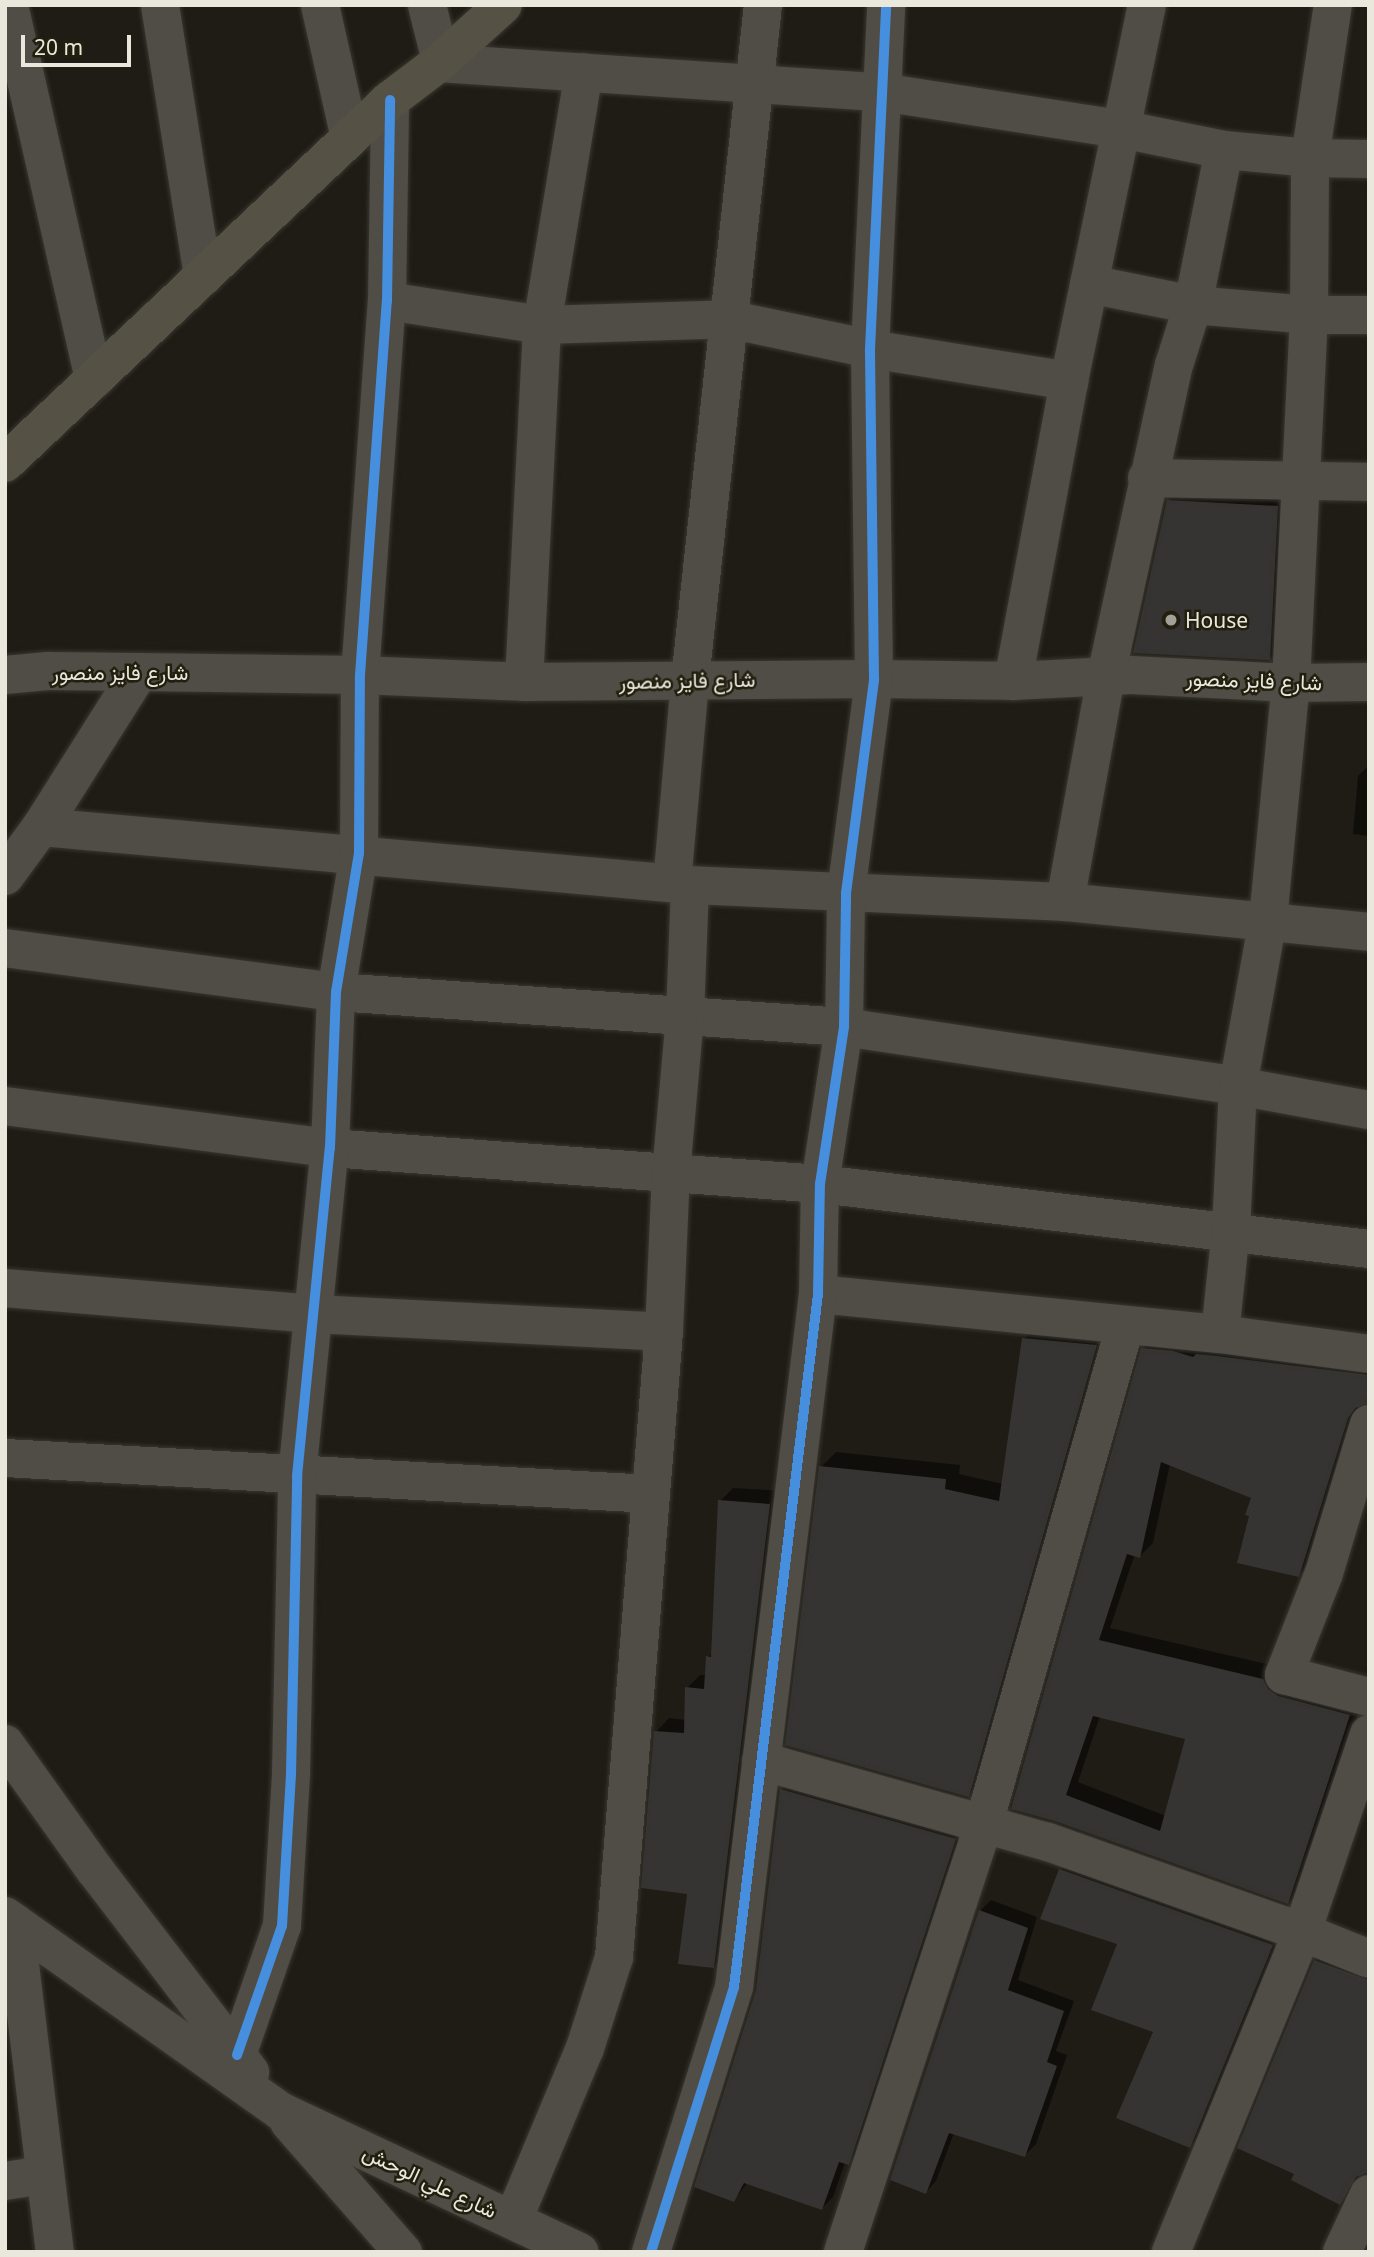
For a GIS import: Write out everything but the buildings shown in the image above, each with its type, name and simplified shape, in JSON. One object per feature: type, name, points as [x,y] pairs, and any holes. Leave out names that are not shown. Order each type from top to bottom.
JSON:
[{"type":"main road","points":[[5,463],[390,100],[440,62],[503,5]]},
{"type":"street","points":[[9,5],[94,379]]},
{"type":"street","points":[[160,5],[203,277]]},
{"type":"street","points":[[320,5],[350,138]]},
{"type":"street","points":[[427,5],[440,62],[881,92],[1121,130],[1224,150],[1310,158],[1369,159]]},
{"type":"street","points":[[513,2220],[585,2048],[614,1957],[664,1332],[671,1173],[685,1016],[681,884],[690,680],[728,319],[757,84],[763,5]]},
{"type":"street","points":[[652,2252],[734,1987],[818,1294],[820,1184],[844,1027],[846,893],[874,679],[870,349],[886,5]]},
{"type":"street","points":[[1013,681],[1069,381],[1147,5]]},
{"type":"street","points":[[1220,1334],[1231,1230],[1238,1086],[1268,920],[1291,683],[1310,314],[1310,158],[1333,5]]},
{"type":"street","points":[[524,682],[542,325],[584,72]]},
{"type":"street","points":[[237,2055],[282,1926],[291,1774],[297,1476],[330,1148],[336,992],[359,853],[360,675],[387,301],[390,100]]},
{"type":"street","points":[[1065,902],[1106,676],[1147,478],[1174,365],[1193,305],[1224,150]]},
{"type":"street","points":[[1089,284],[1193,305],[1310,314],[1369,315]]},
{"type":"street","points":[[387,301],[542,325],[728,319],[870,349],[1069,381]]},
{"type":"street","points":[[1147,478],[1369,482]]},
{"type":"street","name":"شارع فايز منصور","points":[[5,675],[48,671],[139,672],[360,675],[524,682],[874,679],[1013,681],[1106,676],[1291,683],[1369,682]]},
{"type":"street","points":[[5,876],[41,827],[139,672]]},
{"type":"street","points":[[41,827],[359,853],[681,884],[1065,902],[1369,932]]},
{"type":"street","points":[[5,948],[336,992],[844,1027],[1238,1086],[1369,1110]]},
{"type":"street","points":[[5,1106],[330,1148],[820,1184],[1231,1230],[1369,1249]]},
{"type":"street","points":[[5,1288],[313,1314],[664,1332]]},
{"type":"street","points":[[818,1294],[1220,1334],[1369,1354]]},
{"type":"street","points":[[843,2252],[984,1823],[1125,1326]]},
{"type":"street","points":[[1368,1429],[1324,1573],[1283,1675],[1369,1697]]},
{"type":"street","points":[[5,1458],[651,1494]]},
{"type":"street","points":[[1171,2252],[1302,1932],[1369,1734]]},
{"type":"street","points":[[5,1744],[95,1870],[280,2111],[403,2252]]},
{"type":"street","points":[[761,1761],[1061,1847],[1302,1932],[1369,1959]]},
{"type":"street","points":[[10,1920],[280,2111]]},
{"type":"street","points":[[10,1920],[55,2252]]},
{"type":"street","name":"شارع علي الوحش","points":[[280,2111],[580,2252]]},
{"type":"street","points":[[5,2181],[44,2175]]},
{"type":"street","points":[[1342,2252],[1369,2194]]},
{"type":"cycle path","points":[[651,2252],[734,1987],[818,1294],[820,1184],[844,1027],[846,893],[874,679],[870,349],[886,5]]},
{"type":"cycle path","points":[[237,2055],[282,1926],[291,1774],[297,1476],[330,1148],[336,992],[359,853],[360,675],[387,301],[390,100]]},
{"type":"place","name":"House","points":[[1171,620]]}]
